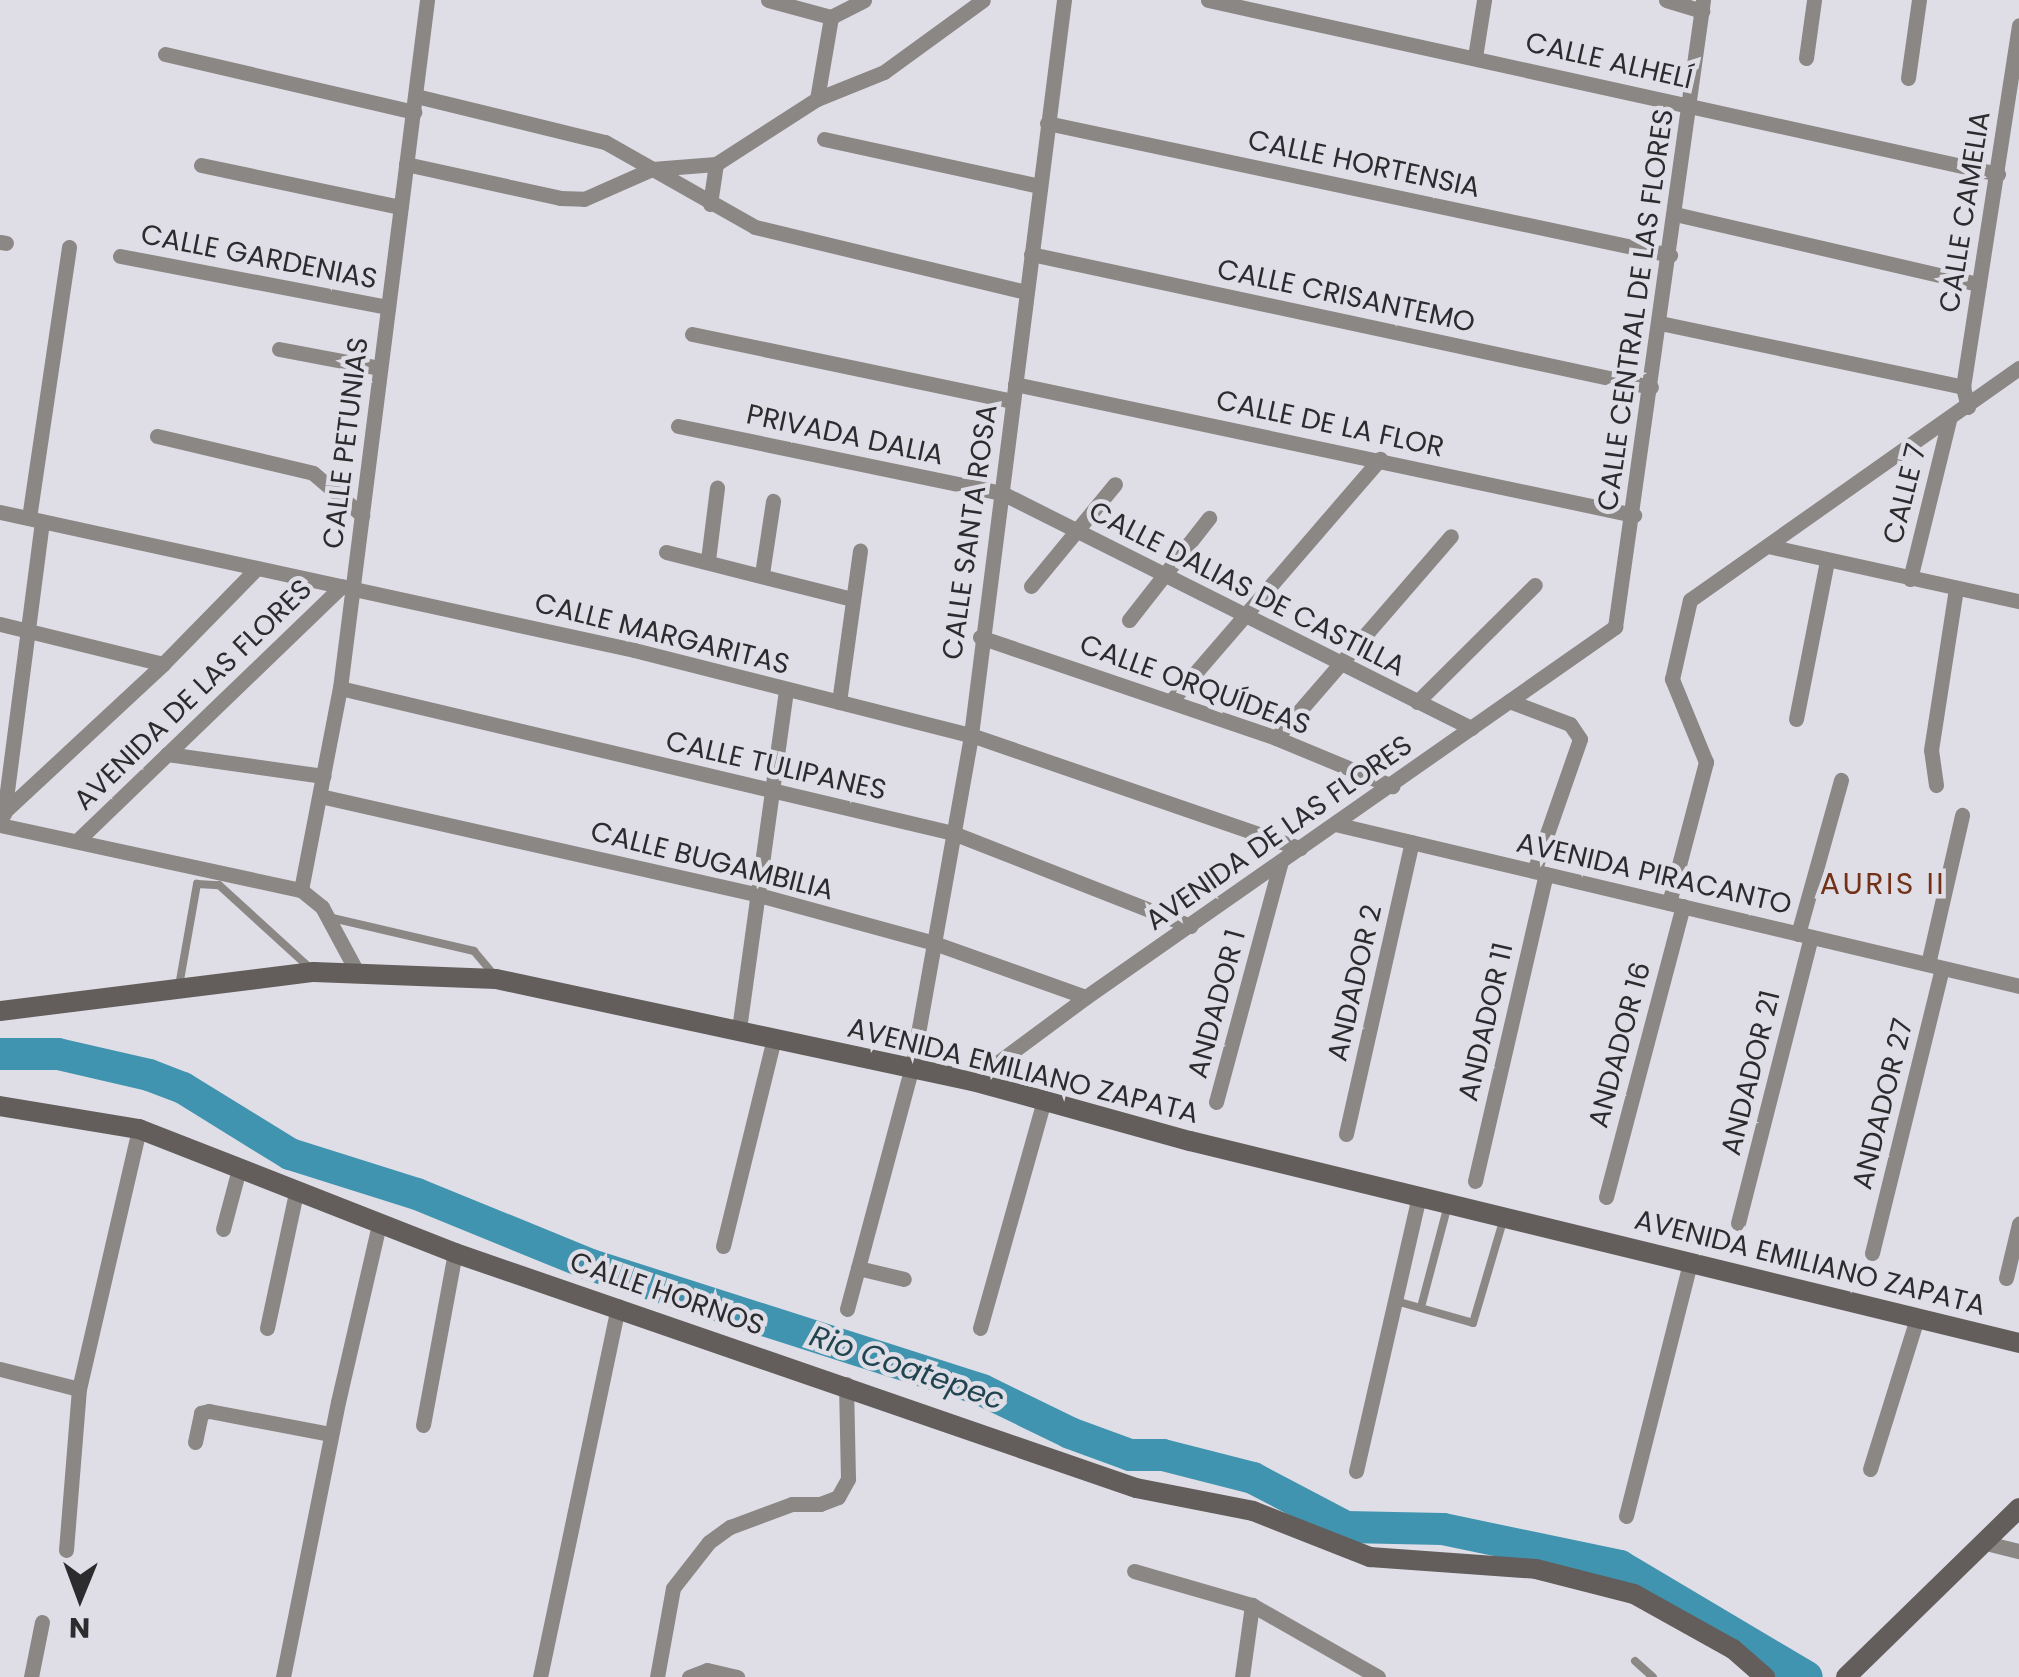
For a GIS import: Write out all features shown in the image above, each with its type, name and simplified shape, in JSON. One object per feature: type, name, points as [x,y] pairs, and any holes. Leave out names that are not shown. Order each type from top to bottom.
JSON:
[{"type":"street","name":"CALLE PETUNIAS","points":[[301,890],[340,688],[347,588],[362,515],[427,0]]},
{"type":"street","points":[[768,0],[830,17],[864,0]]},
{"type":"street","points":[[406,164],[560,198],[584,199],[652,169],[716,164],[816,99],[884,72],[983,0]]},
{"type":"street","name":"CALLE SANTA ROSA","points":[[848,1309],[912,1068],[970,735],[1064,0]]},
{"type":"street","name":"CALLE ALHELÍ","points":[[1208,0],[1998,174]]},
{"type":"street","points":[[1475,56],[1484,0]]},
{"type":"street","points":[[1666,0],[1702,5]]},
{"type":"street","points":[[1806,58],[1814,0]]},
{"type":"street","points":[[1908,78],[1919,0]]},
{"type":"street","name":"CALLE CENTRAL DE LAS FLORES","points":[[1615,626],[1634,515],[1702,5]]},
{"type":"street","points":[[816,99],[830,17]]},
{"type":"street","name":"CALLE CAMELIA","points":[[1968,407],[1963,387],[2019,25]]},
{"type":"street","points":[[165,54],[604,142],[755,227],[1025,292]]},
{"type":"street","name":"CALLE HORTENSIA","points":[[1047,123],[1670,254]]},
{"type":"street","points":[[824,139],[1039,186]]},
{"type":"street","points":[[710,204],[716,164]]},
{"type":"street","points":[[201,165],[401,208]]},
{"type":"street","points":[[1675,214],[1980,284]]},
{"type":"street","points":[[3,820],[8,725],[28,631],[35,519],[69,246]]},
{"type":"street","name":"CALLE CRISANTEMO","points":[[1031,254],[1651,386]]},
{"type":"street","name":"CALLE GARDENIAS","points":[[120,256],[388,307]]},
{"type":"street","points":[[1660,324],[1963,387]]},
{"type":"street","name":"CALLE DE LA FLOR","points":[[692,334],[1380,459],[1634,515]]},
{"type":"street","points":[[279,349],[380,368]]},
{"type":"street","points":[[1768,546],[2019,368]]},
{"type":"street","name":"CALLE 7","points":[[1910,579],[1949,420]]},
{"type":"street","name":"PRIVADA DALIA","points":[[678,426],[1002,493]]},
{"type":"street","points":[[157,436],[314,473],[362,515]]},
{"type":"street","points":[[1171,701],[1380,459]]},
{"type":"street","points":[[1031,586],[1115,484]]},
{"type":"street","points":[[708,560],[717,488]]},
{"type":"street","name":"CALLE DALIAS DE CASTILLA","points":[[1002,493],[1471,728]]},
{"type":"street","points":[[762,574],[773,501]]},
{"type":"street","name":"CALLE MARGARITAS","points":[[0,512],[634,650],[970,735],[1300,848]]},
{"type":"street","points":[[1129,620],[1209,518]]},
{"type":"street","points":[[1276,738],[1451,536]]},
{"type":"street","points":[[1768,546],[2019,601]]},
{"type":"street","name":"ANDADOR 16","points":[[1606,1197],[1706,762],[1672,679],[1690,600],[1768,546]]},
{"type":"street","points":[[838,702],[860,550]]},
{"type":"street","points":[[666,552],[852,599]]},
{"type":"street","points":[[1796,719],[1827,561]]},
{"type":"street","points":[[3,820],[257,568]]},
{"type":"street","points":[[1417,702],[1535,584]]},
{"type":"street","name":"AVENIDA DE LAS FLORES","points":[[78,840],[347,588]]},
{"type":"street","points":[[1936,785],[1931,750],[1956,589]]},
{"type":"street","points":[[0,624],[163,664]]},
{"type":"street","name":"AVENIDA DE LAS FLORES","points":[[973,1082],[1086,997],[1615,626]]},
{"type":"street","name":"CALLE ORQUÍDEAS","points":[[980,637],[1276,738],[1392,786]]},
{"type":"street","name":"CALLE TULIPANES","points":[[340,688],[953,834],[1190,926]]},
{"type":"street","points":[[740,1029],[786,690]]},
{"type":"street","name":"ANDADOR 11","points":[[1475,1181],[1540,873],[1580,739],[1570,724],[1510,701]]},
{"type":"street","points":[[166,754],[323,776]]},
{"type":"street","name":"ANDADOR 21","points":[[1738,1222],[1841,780]]},
{"type":"street","name":"CALLE BUGAMBILIA","points":[[320,796],[756,894],[934,943],[1086,997]]},
{"type":"street","name":"ANDADOR 27","points":[[1872,1252],[1935,966],[1962,814]]},
{"type":"street","points":[[3,820],[301,890],[328,917],[357,972]]},
{"type":"street","name":"AVENIDA PIRACANTO","points":[[1336,824],[2019,986]]},
{"type":"street","name":"ANDADOR 2","points":[[1346,1134],[1412,842]]},
{"type":"street","name":"ANDADOR 1","points":[[1216,1102],[1280,861]]},
{"type":"street","name":"AVENIDA EMILIANO ZAPATA","points":[[0,1011],[314,972],[496,980],[740,1029],[973,1082],[1448,1205],[2019,1343]]},
{"type":"street","points":[[723,1246],[774,1039]]},
{"type":"street","points":[[980,1328],[1044,1100]]},
{"type":"street","name":"CALLE HORNOS","points":[[0,1106],[139,1129],[455,1253],[846,1384],[1136,1488],[1253,1511],[1370,1557],[1536,1569],[1634,1594],[1733,1649],[1765,1677]]},
{"type":"street","points":[[66,1550],[79,1389],[139,1129]]},
{"type":"street","points":[[223,1229],[239,1169]]},
{"type":"street","points":[[268,1328],[296,1193]]},
{"type":"street","points":[[1356,1471],[1419,1197]]},
{"type":"street","points":[[2006,1278],[2019,1224]]},
{"type":"street","points":[[283,1677],[331,1434],[379,1225]]},
{"type":"street","points":[[423,1426],[455,1253]]},
{"type":"street","points":[[1626,1516],[1690,1263]]},
{"type":"street","points":[[858,1268],[904,1279]]},
{"type":"street","points":[[540,1677],[618,1306]]},
{"type":"street","points":[[1870,1469],[1917,1318]]},
{"type":"street","points":[[0,1369],[79,1389]]},
{"type":"street","points":[[657,1677],[673,1588],[709,1542],[730,1527],[792,1504],[820,1504],[838,1496],[848,1479],[846,1384]]},
{"type":"street","points":[[195,1442],[201,1413],[208,1410],[331,1434]]},
{"type":"street","points":[[1852,1676],[2019,1508]]},
{"type":"street","points":[[1982,1542],[2019,1551]]},
{"type":"street","points":[[1134,1571],[1252,1605],[1378,1677]]},
{"type":"street","points":[[1242,1677],[1252,1605]]},
{"type":"street","points":[[31,1677],[42,1622]]},
{"type":"street","points":[[690,1677],[707,1670],[738,1677]]},
{"type":"lane","points":[[178,989],[197,884],[219,886],[314,972]]},
{"type":"lane","points":[[328,917],[474,951],[496,980]]},
{"type":"lane","points":[[1421,1307],[1448,1205]]},
{"type":"lane","points":[[1395,1300],[1474,1323],[1504,1216]]},
{"type":"lane","points":[[1635,1660],[1653,1677]]},
{"type":"waterway","name":"Rio Coatepec","points":[[0,1054],[58,1054],[149,1075],[183,1088],[290,1154],[417,1194],[591,1265],[982,1390],[1070,1433],[1130,1455],[1163,1455],[1253,1478],[1346,1527],[1443,1529],[1620,1566],[1807,1677]]},
{"type":"district","name":"AURIS II","points":[[1883,884]]}]
